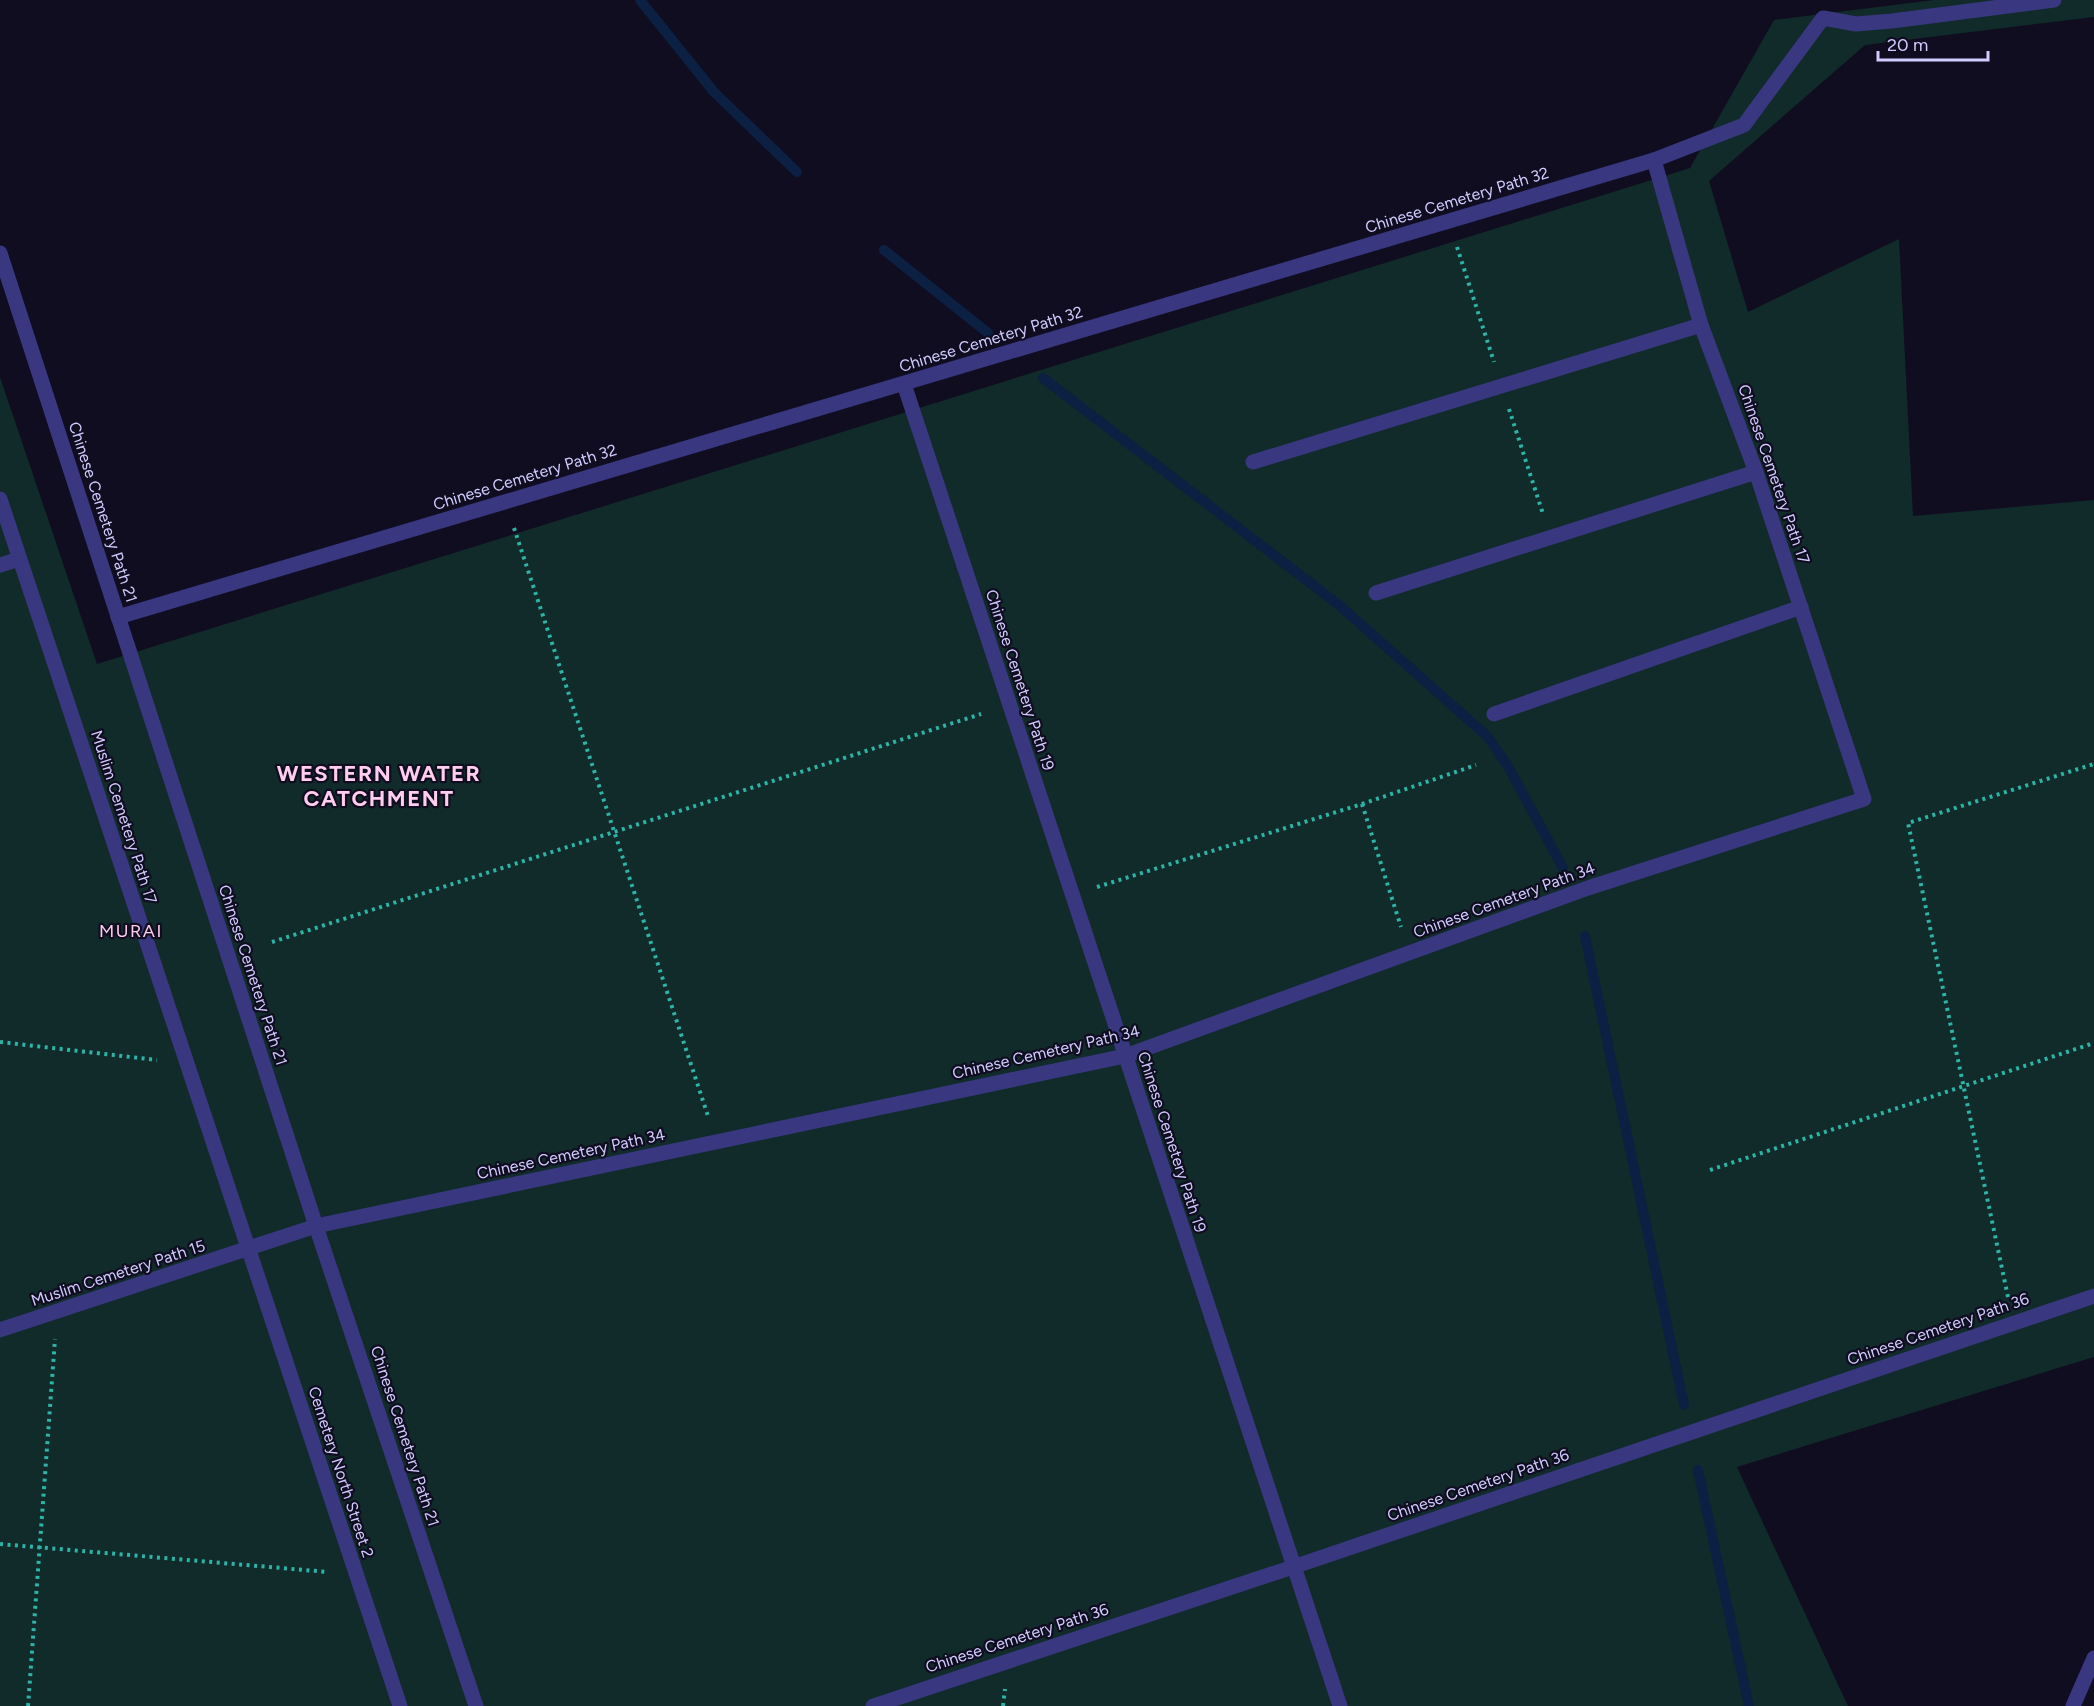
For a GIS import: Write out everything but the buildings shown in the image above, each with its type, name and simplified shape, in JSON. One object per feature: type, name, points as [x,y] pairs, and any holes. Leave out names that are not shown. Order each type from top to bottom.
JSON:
[{"type":"lane","name":"Chinese Cemetery Path 32","points":[[118,617],[1654,160],[1744,125],[1823,18],[1856,24],[2054,0]]},
{"type":"lane","name":"Chinese Cemetery Path 17","points":[[1654,160],[1701,325],[1756,472],[1864,799]]},
{"type":"lane","name":"Chinese Cemetery Path 21","points":[[0,253],[316,1226],[476,1706]]},
{"type":"lane","points":[[1253,462],[1701,325]]},
{"type":"lane","name":"Chinese Cemetery Path 19","points":[[904,384],[1340,1706]]},
{"type":"lane","points":[[1376,593],[1756,472]]},
{"type":"lane","name":"Muslim Cemetery Path 17","points":[[0,499],[248,1249]]},
{"type":"lane","points":[[0,565],[19,559]]},
{"type":"lane","points":[[1494,714],[1801,608]]},
{"type":"lane","name":"Chinese Cemetery Path 34","points":[[248,1249],[316,1226],[1125,1056],[1588,888],[1864,799]]},
{"type":"lane","name":"Muslim Cemetery Path 15","points":[[0,1330],[248,1249]]},
{"type":"lane","name":"Cemetery North Street 2","points":[[248,1249],[400,1706]]},
{"type":"lane","name":"Chinese Cemetery Path 36","points":[[873,1706],[1293,1567],[2094,1296]]},
{"type":"lane","points":[[2073,1706],[2094,1658]]},
{"type":"path","points":[[511,520],[710,1120]]},
{"type":"path","points":[[272,942],[981,714]]},
{"type":"path","points":[[2008,1298],[1908,823],[2094,764]]},
{"type":"path","points":[[1096,887],[1362,804],[1476,765]]},
{"type":"path","points":[[1362,804],[1404,934]]},
{"type":"path","points":[[0,1042],[159,1060]]},
{"type":"path","points":[[1710,1170],[2094,1043]]},
{"type":"path","points":[[28,1706],[57,1311]]},
{"type":"path","points":[[0,1544],[356,1575]]},
{"type":"green space","points":[[1934,0],[2094,0],[2094,17],[1865,45],[1709,181],[1748,312],[1899,239],[1913,516],[2094,500],[2094,1357],[1737,1467],[1848,1706],[0,1706],[0,377],[97,664],[1690,168],[1774,20]]},
{"type":"waterway","points":[[640,0],[714,92],[797,172]]},
{"type":"waterway","points":[[884,250],[988,333]]},
{"type":"waterway","points":[[1043,378],[1339,605],[1488,737],[1509,768],[1563,868]]},
{"type":"waterway","points":[[1585,936],[1684,1405]]},
{"type":"waterway","points":[[1698,1470],[1749,1706]]},
{"type":"district","name":"WESTERN WATER CATCHMENT","points":[[379,786]]},
{"type":"district","name":"MURAI","points":[[131,931]]}]
